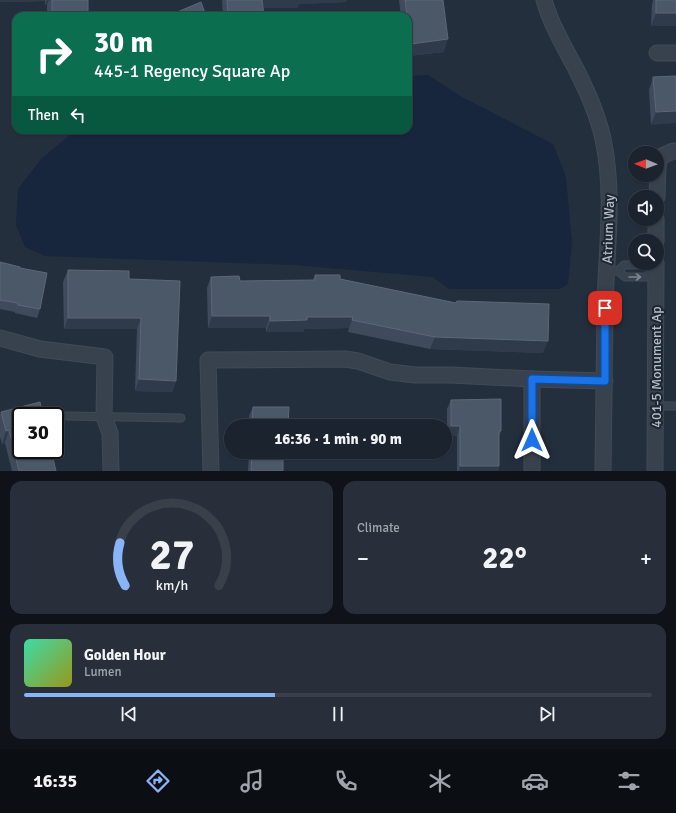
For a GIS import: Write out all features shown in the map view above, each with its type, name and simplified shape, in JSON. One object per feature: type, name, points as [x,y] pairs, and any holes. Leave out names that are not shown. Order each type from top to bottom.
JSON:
[{"type":"street","name":"Atrium Way","points":[[544,0],[559,37],[595,108],[603,138],[610,179],[612,271],[605,308],[603,471]]},
{"type":"street","points":[[657,53],[676,53]]},
{"type":"street","points":[[657,190],[658,166],[660,157],[676,151]]},
{"type":"street","name":"401-5 Monument Ap","points":[[655,270],[656,471]]},
{"type":"street","points":[[0,338],[40,349],[105,357],[104,417],[110,433],[111,471]]},
{"type":"street","points":[[211,471],[208,360],[345,359],[358,361],[390,372],[415,375],[451,374],[532,379],[605,381]]},
{"type":"street","points":[[532,379],[532,471]]},
{"type":"lane","points":[[612,271],[624,265],[628,265]]},
{"type":"lane","points":[[612,271],[624,277],[647,277],[653,270]]},
{"type":"lane","points":[[656,406],[676,406]]},
{"type":"lane","points":[[67,416],[181,418]]},
{"type":"water","points":[[428,75],[462,97],[553,144],[566,177],[572,243],[568,284],[560,289],[449,289],[433,277],[294,265],[45,256],[25,247],[16,225],[18,189],[41,159],[71,134],[412,134],[412,76]]},
{"type":"building","points":[[52,0],[88,0],[88,12],[52,12]]},
{"type":"building","points":[[227,0],[262,0],[264,12],[228,12]]},
{"type":"building","points":[[405,0],[443,0],[448,39],[412,44],[412,12],[406,12]]},
{"type":"building","points":[[656,0],[676,0],[676,13],[656,13]]},
{"type":"building","points":[[201,2],[205,12],[177,12]]},
{"type":"building","points":[[676,76],[676,111],[656,112],[653,77]]},
{"type":"building","points":[[0,262],[20,268],[47,273],[40,309],[0,300]]},
{"type":"building","points":[[68,270],[129,271],[129,279],[180,281],[176,381],[139,379],[141,318],[68,318]]},
{"type":"building","points":[[315,275],[340,275],[340,279],[456,303],[457,301],[549,304],[548,341],[435,337],[352,320],[353,317],[307,317],[307,320],[270,321],[270,316],[212,316],[211,277],[239,276],[240,281],[315,280]]},
{"type":"building","points":[[501,399],[499,466],[460,466],[460,426],[452,426],[451,400]]},
{"type":"building","points":[[40,402],[41,407],[20,407]]},
{"type":"building","points":[[253,407],[289,407],[288,419],[252,419]]},
{"type":"building","points":[[12,409],[12,442],[9,430],[6,431],[1,412]]},
{"type":"building","points":[[16,459],[53,459],[56,471],[19,471]]},
{"type":"building","points":[[252,459],[283,459],[283,471],[251,471]]},
{"type":"route","points":[[532,440],[532,379],[605,381],[605,308]]}]
